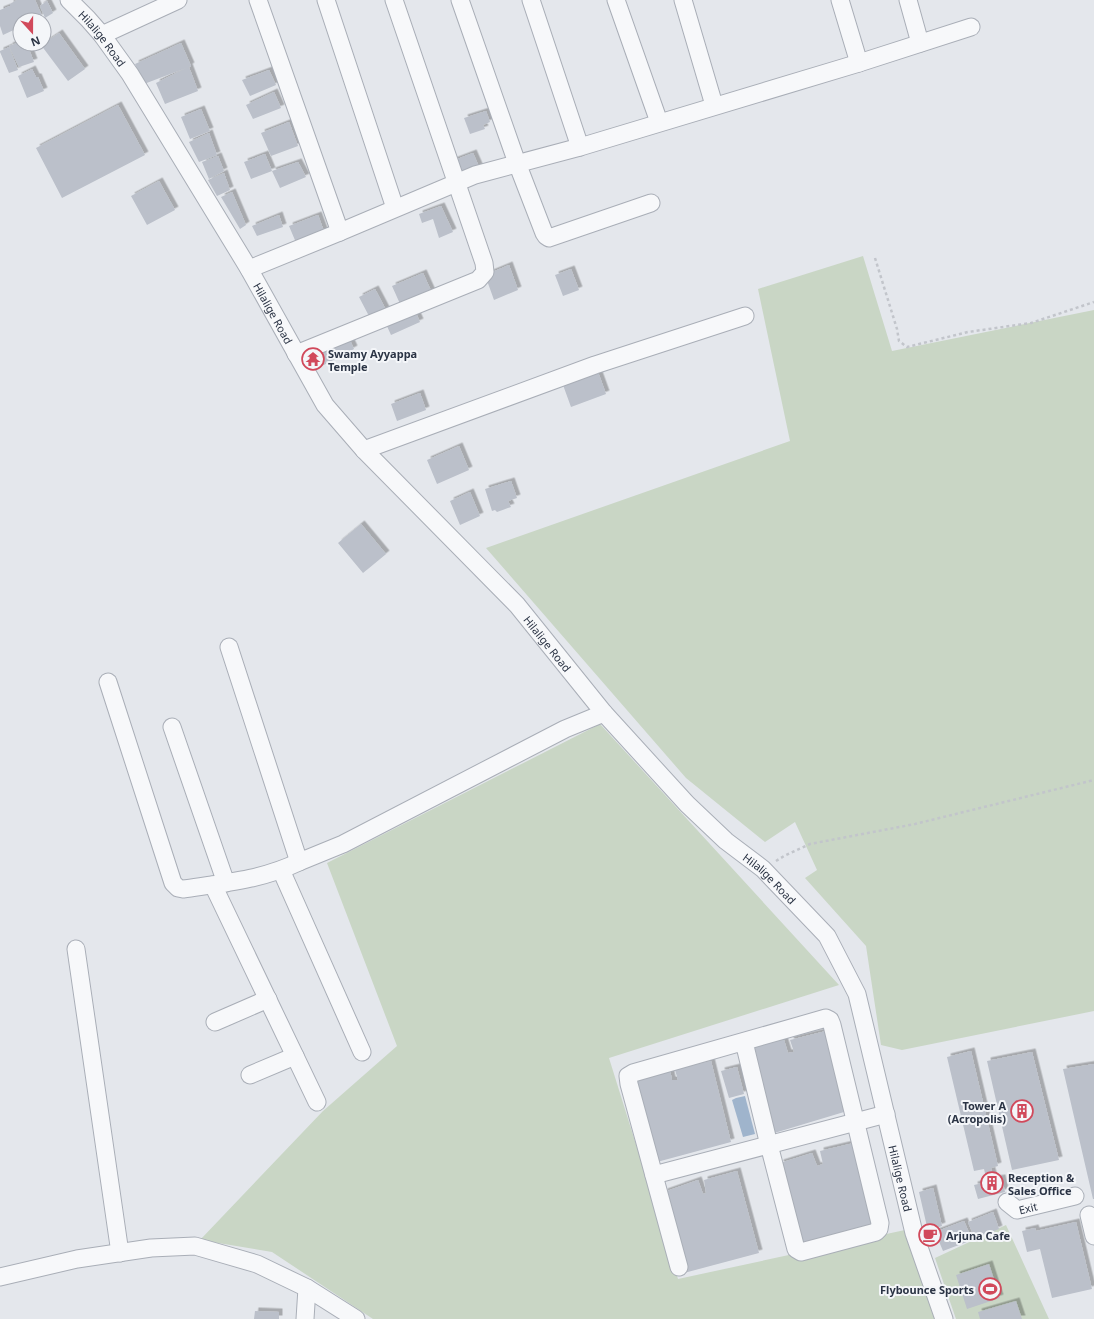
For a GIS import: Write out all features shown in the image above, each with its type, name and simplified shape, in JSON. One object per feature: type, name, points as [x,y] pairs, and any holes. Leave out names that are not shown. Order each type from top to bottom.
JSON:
[{"type":"street","name":"Hilalige Road","points":[[69,0],[102,35],[130,74],[249,269],[325,405],[364,450],[517,605],[604,713],[687,804],[726,841],[763,869],[827,936],[857,994],[914,1233],[944,1319]]},
{"type":"street","points":[[102,35],[178,0]]},
{"type":"street","points":[[258,0],[340,232]]},
{"type":"street","points":[[326,0],[395,208]]},
{"type":"street","points":[[296,354],[478,280],[485,272],[484,263],[394,0]]},
{"type":"street","points":[[460,0],[517,163],[546,236],[549,238],[651,202]]},
{"type":"street","points":[[531,0],[580,147]]},
{"type":"street","points":[[616,0],[659,122]]},
{"type":"street","points":[[683,0],[714,106]]},
{"type":"street","points":[[840,0],[859,63]]},
{"type":"street","points":[[908,0],[920,43]]},
{"type":"street","points":[[249,269],[475,175],[580,147],[859,63],[971,27]]},
{"type":"street","points":[[364,450],[595,365],[745,316]]},
{"type":"street","points":[[229,647],[299,862]]},
{"type":"street","points":[[108,682],[173,884],[178,888],[183,889],[238,882],[281,870],[343,844],[565,729],[604,713]]},
{"type":"street","points":[[172,727],[220,884],[268,999],[317,1102]]},
{"type":"street","points":[[281,870],[362,1052]]},
{"type":"street","points":[[76,949],[120,1253]]},
{"type":"street","points":[[215,1022],[268,999]]},
{"type":"street","points":[[679,1268],[628,1076],[633,1073],[826,1018],[830,1020],[832,1025],[880,1223],[879,1229],[876,1232],[801,1252],[796,1249],[744,1042]]},
{"type":"street","points":[[250,1075],[294,1056]]},
{"type":"street","points":[[654,1175],[886,1114]]},
{"type":"street","name":"Exit","points":[[1007,1202],[1017,1210],[1075,1196]]},
{"type":"street","points":[[1089,1215],[1094,1236]]},
{"type":"street","points":[[0,1277],[76,1259],[151,1248],[195,1246],[257,1264],[307,1288],[356,1319]]},
{"type":"street","points":[[305,1319],[307,1288]]},
{"type":"path","points":[[875,258],[897,329],[899,341],[907,347],[968,332],[1031,323],[1094,302]]},
{"type":"path","points":[[763,869],[784,856],[810,844],[916,824],[1094,780]]},
{"type":"green space","points":[[863,256],[892,351],[1094,310],[1094,1011],[902,1050],[881,1045],[866,946],[805,878],[817,870],[795,822],[765,842],[686,778],[486,548],[790,441],[758,289]]},
{"type":"green space","points":[[600,724],[839,985],[609,1058],[678,1279],[905,1230],[936,1319],[373,1319],[272,1252],[200,1240],[323,1111],[397,1046],[327,863]]},
{"type":"green space","name":"Flybounce Sports","points":[[1006,1225],[1049,1319],[956,1319],[935,1258]]},
{"type":"water","points":[[745,1096],[755,1134],[743,1137],[732,1100]]},
{"type":"building","points":[[17,0],[35,0],[40,12],[12,12],[12,31],[3,35],[0,26],[0,10],[10,6],[10,4]]},
{"type":"building","points":[[47,1],[53,13],[42,12],[40,6]]},
{"type":"building","points":[[59,33],[85,69],[68,81],[46,52],[52,52],[52,38]]},
{"type":"building","points":[[181,43],[191,66],[189,67],[198,91],[165,104],[156,83],[186,68],[144,84],[135,64]]},
{"type":"building","points":[[12,45],[12,52],[30,52],[34,62],[19,67],[9,46]]},
{"type":"building","points":[[9,47],[18,70],[9,73],[0,51]]},
{"type":"building","points":[[32,69],[36,77],[38,77],[44,91],[27,98],[18,76]]},
{"type":"building","points":[[269,70],[276,85],[250,96],[242,80]]},
{"type":"building","points":[[274,92],[281,108],[253,119],[246,105]]},
{"type":"building","points":[[118,105],[145,155],[62,198],[36,148]]},
{"type":"building","points":[[201,109],[210,131],[190,139],[181,117]]},
{"type":"building","points":[[486,111],[490,122],[483,125],[485,129],[470,134],[464,118]]},
{"type":"building","points":[[289,122],[298,146],[271,156],[261,133]]},
{"type":"building","points":[[209,133],[217,155],[199,162],[189,142]]},
{"type":"building","points":[[473,153],[480,169],[458,177],[452,161]]},
{"type":"building","points":[[265,154],[272,171],[251,179],[244,162]]},
{"type":"building","points":[[218,156],[224,171],[209,179],[202,162]]},
{"type":"building","points":[[298,162],[306,177],[280,188],[272,171]]},
{"type":"building","points":[[224,173],[230,190],[217,196],[208,180]]},
{"type":"building","points":[[159,181],[175,210],[147,225],[131,196]]},
{"type":"building","points":[[232,192],[246,225],[240,229],[221,197]]},
{"type":"building","points":[[441,206],[453,232],[439,238],[433,219],[422,223],[419,214]]},
{"type":"building","points":[[279,215],[283,227],[257,236],[252,226]]},
{"type":"building","points":[[318,215],[325,234],[297,245],[289,226]]},
{"type":"building","points":[[509,265],[518,290],[494,300],[485,275]]},
{"type":"building","points":[[571,269],[579,290],[563,296],[555,275]]},
{"type":"building","points":[[423,273],[432,293],[401,306],[392,286]]},
{"type":"building","points":[[375,289],[386,310],[370,318],[359,297]]},
{"type":"building","points":[[415,311],[420,322],[391,335],[386,324]]},
{"type":"building","points":[[348,336],[354,349],[320,367],[315,354]]},
{"type":"building","points":[[598,372],[606,394],[571,407],[563,385]]},
{"type":"building","points":[[420,393],[426,410],[397,421],[391,404]]},
{"type":"building","points":[[459,446],[469,470],[437,484],[427,460]]},
{"type":"building","points":[[511,481],[517,498],[508,501],[511,507],[497,512],[495,510],[492,511],[485,489]]},
{"type":"building","points":[[470,492],[480,516],[460,525],[450,501]]},
{"type":"building","points":[[361,524],[386,554],[363,573],[338,543]]},
{"type":"building","points":[[826,1031],[844,1112],[771,1134],[748,1048],[784,1040],[788,1053],[794,1052],[790,1040]]},
{"type":"building","points":[[971,1051],[998,1166],[991,1168],[994,1179],[1002,1178],[1005,1192],[978,1199],[974,1185],[987,1182],[984,1169],[974,1171],[947,1057]]},
{"type":"building","name":"Tower A (Acropolis)","points":[[1032,1052],[1059,1160],[1012,1170],[987,1061]]},
{"type":"building","points":[[711,1061],[731,1142],[657,1162],[634,1080],[670,1070],[672,1080],[678,1080],[675,1070]]},
{"type":"building","points":[[1094,1064],[1094,1199],[1093,1199],[1063,1069]]},
{"type":"building","points":[[737,1067],[744,1094],[729,1098],[721,1071]]},
{"type":"building","points":[[854,1143],[875,1225],[802,1247],[780,1163],[812,1153],[817,1166],[823,1164],[820,1151]]},
{"type":"building","points":[[737,1171],[759,1253],[684,1273],[664,1192],[698,1180],[703,1194],[706,1193],[704,1180]]},
{"type":"building","points":[[933,1188],[942,1226],[928,1231],[919,1192]]},
{"type":"building","points":[[993,1212],[999,1229],[975,1239],[968,1222]]},
{"type":"building","points":[[964,1221],[972,1240],[943,1251],[935,1232]]},
{"type":"building","points":[[1076,1222],[1092,1289],[1052,1298],[1040,1249],[1027,1252],[1022,1231],[1035,1228],[1036,1231]]},
{"type":"building","points":[[989,1264],[1000,1298],[967,1309],[956,1275]]},
{"type":"building","points":[[1016,1301],[1022,1319],[980,1319],[978,1312]]},
{"type":"building","points":[[255,1311],[279,1312],[279,1319],[254,1319]]},
{"type":"place","name":"Swamy Ayyappa Temple","points":[[313,359]]},
{"type":"place","name":"Tower A (Acropolis)","points":[[1022,1111]]},
{"type":"place","name":"Reception & Sales Office","points":[[992,1183]]},
{"type":"place","name":"Arjuna Cafe","points":[[930,1235]]},
{"type":"place","name":"Flybounce Sports","points":[[990,1289]]}]
